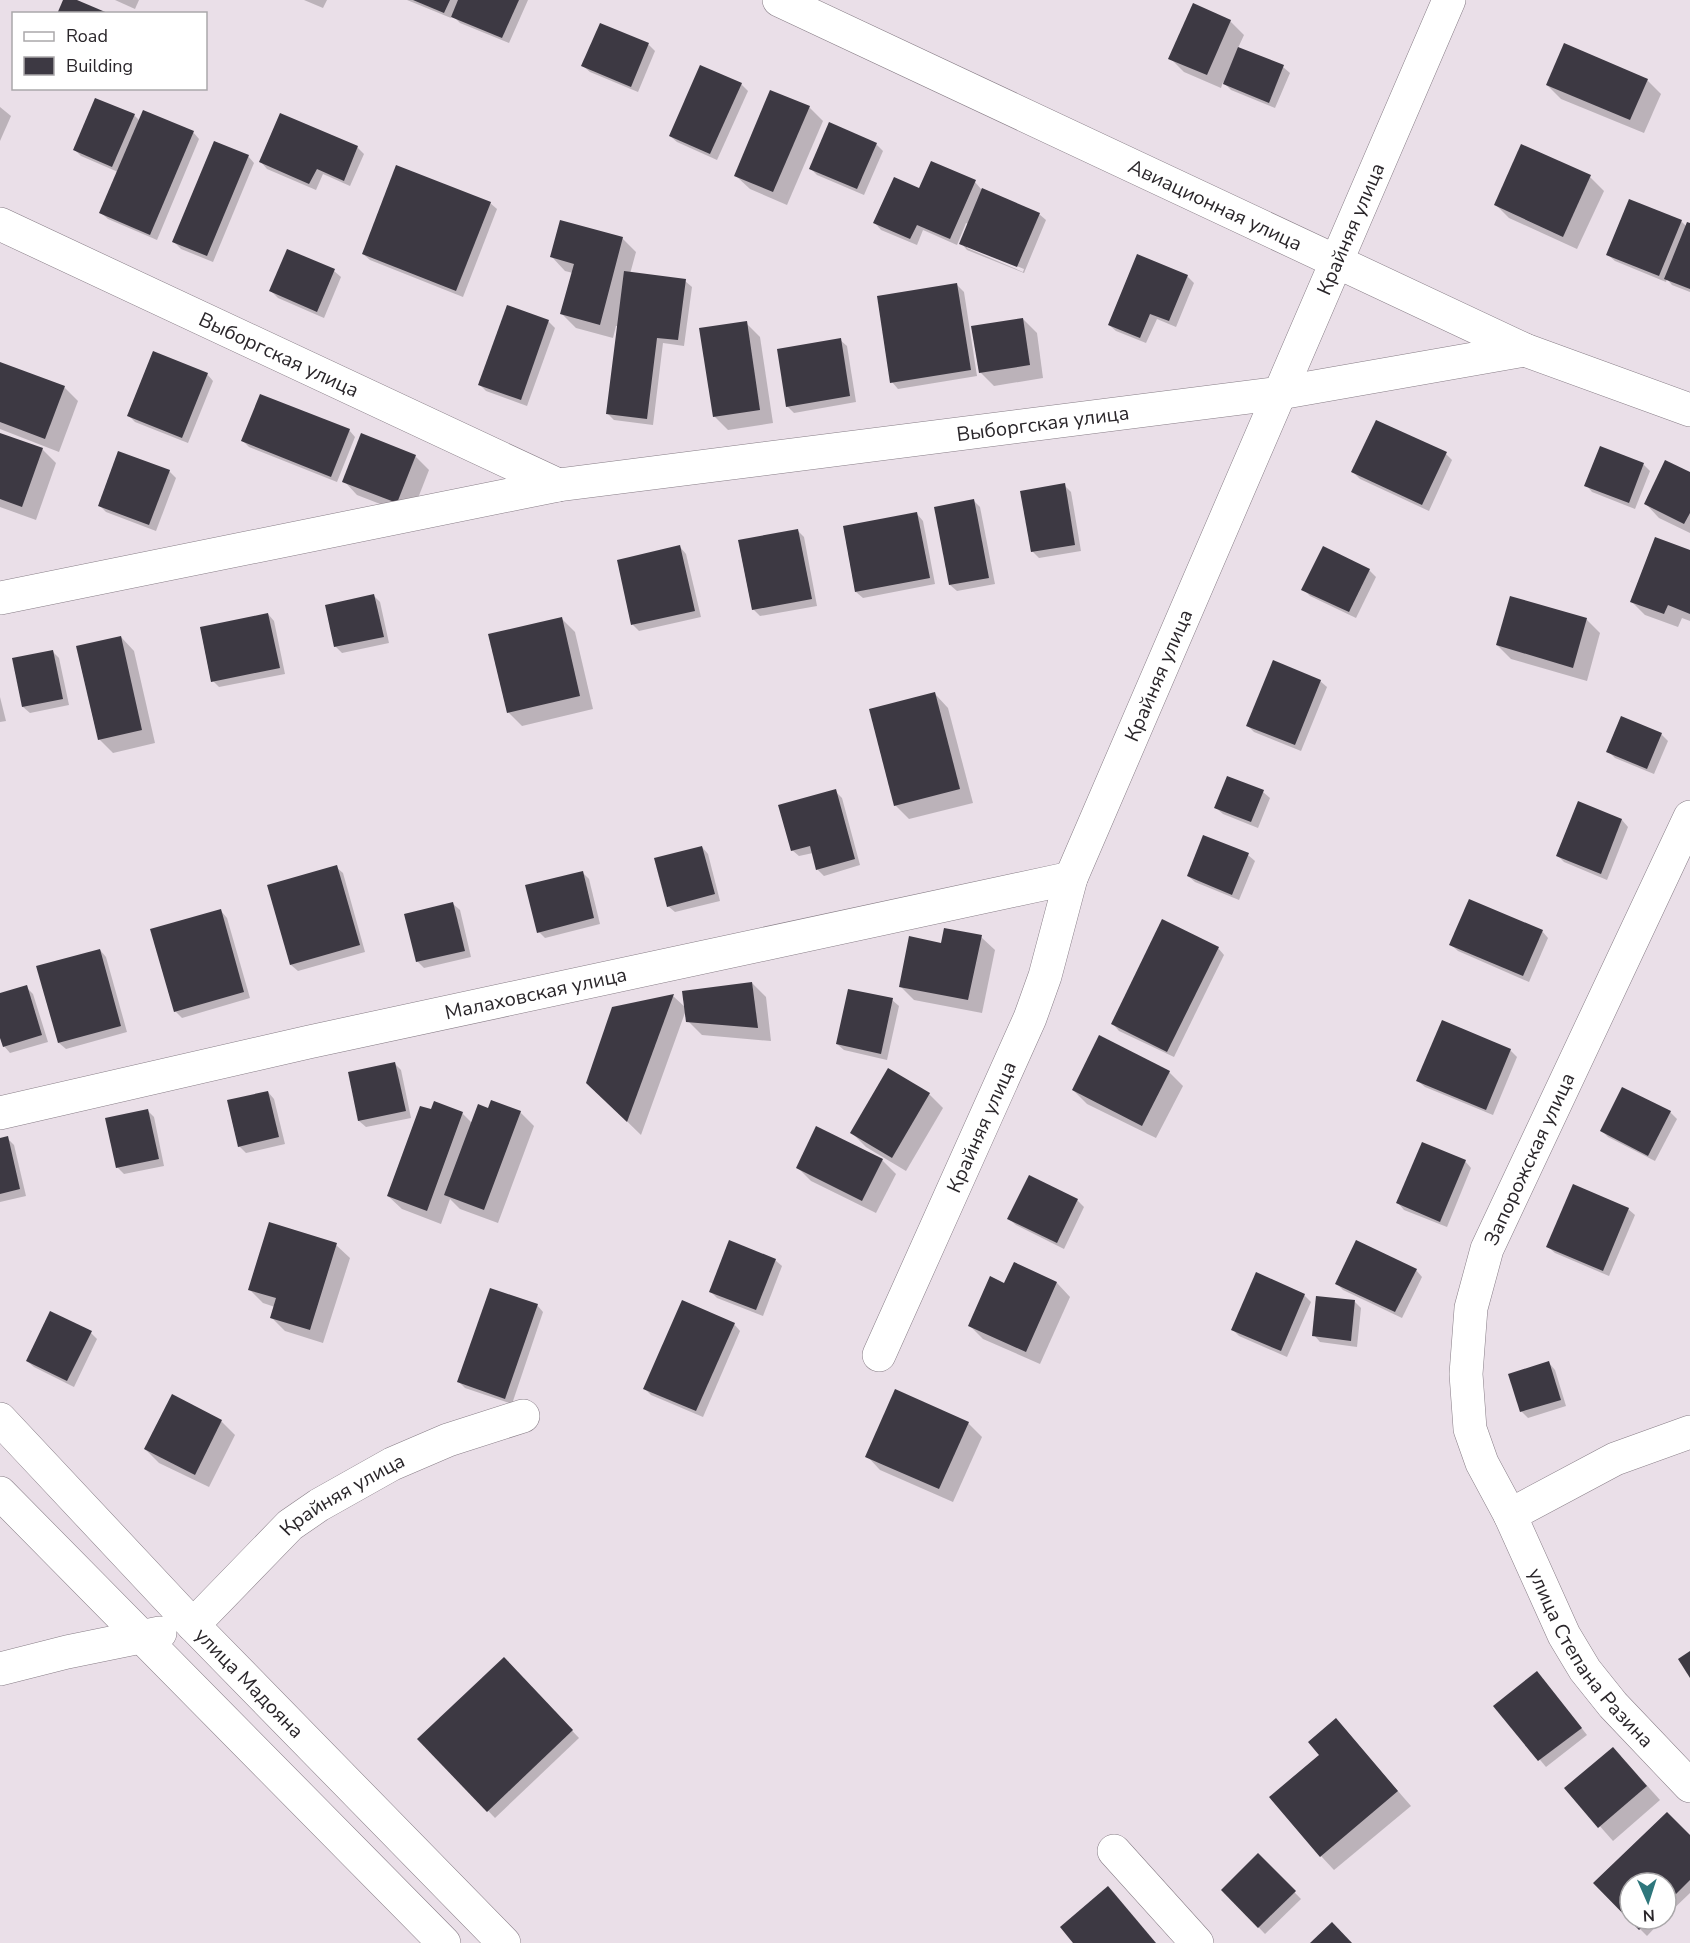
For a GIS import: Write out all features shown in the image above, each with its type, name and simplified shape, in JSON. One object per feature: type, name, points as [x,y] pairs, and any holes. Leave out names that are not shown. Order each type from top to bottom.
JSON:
[{"type":"street","name":"Авиационная улица","points":[[779,0],[833,11],[1337,261],[1524,350],[1690,410]]},
{"type":"street","name":"Крайняя улица","points":[[879,1355],[1030,1018],[1045,976],[1071,878],[1449,0]]},
{"type":"street","name":"Выборгская улица","points":[[0,224],[558,485]]},
{"type":"street","name":"Выборгская улица","points":[[0,598],[558,485],[1280,393],[1524,350]]},
{"type":"street","name":"Запорожская улица","points":[[1510,1515],[1482,1464],[1470,1429],[1466,1374],[1471,1308],[1487,1249],[1690,817]]},
{"type":"street","name":"Малаховская улица","points":[[0,1113],[309,1042],[1071,878]]},
{"type":"street","name":"Крайняя улица","points":[[194,1625],[290,1525],[319,1504],[392,1464],[448,1440],[523,1416]]},
{"type":"street","name":"улица Мадояна","points":[[0,1419],[194,1625],[504,1943]]},
{"type":"street","points":[[1510,1515],[1615,1459],[1690,1432]]},
{"type":"street","points":[[0,1493],[444,1943]]},
{"type":"street","name":"улица Степана Разина","points":[[1510,1515],[1564,1635],[1585,1670],[1613,1705],[1690,1786]]},
{"type":"street","points":[[0,1669],[194,1625]]},
{"type":"street","points":[[1114,1851],[1197,1943]]},
{"type":"building","points":[[63,0],[77,0],[105,12],[58,12]]},
{"type":"building","points":[[413,0],[450,0],[444,13]]},
{"type":"building","points":[[458,0],[519,0],[502,38],[451,17]]},
{"type":"building","points":[[1193,3],[1231,20],[1207,75],[1168,59]]},
{"type":"building","points":[[600,23],[649,43],[631,87],[581,66]]},
{"type":"building","points":[[1564,43],[1648,79],[1630,120],[1546,85]]},
{"type":"building","points":[[1238,47],[1284,65],[1269,103],[1223,84]]},
{"type":"building","points":[[700,65],[742,83],[710,154],[669,136]]},
{"type":"building","points":[[770,90],[810,106],[773,192],[734,176]]},
{"type":"building","points":[[95,98],[135,114],[112,167],[73,150]]},
{"type":"building","points":[[143,110],[194,131],[150,235],[99,213]]},
{"type":"building","points":[[280,113],[358,146],[344,181],[317,169],[309,184],[259,162]]},
{"type":"building","points":[[829,122],[877,143],[857,189],[809,169]]},
{"type":"building","points":[[214,141],[249,155],[207,256],[172,242]]},
{"type":"building","points":[[1521,144],[1591,175],[1563,237],[1494,205]]},
{"type":"building","points":[[931,161],[976,180],[950,239],[917,225],[910,239],[873,223],[894,177],[919,188]]},
{"type":"building","points":[[396,165],[491,202],[456,291],[362,254]]},
{"type":"building","points":[[982,188],[1040,213],[1017,267],[959,244]]},
{"type":"building","points":[[1629,199],[1682,220],[1659,276],[1606,255]]},
{"type":"building","points":[[560,220],[623,237],[600,325],[560,314],[574,264],[550,257]]},
{"type":"building","points":[[1687,222],[1690,223],[1690,289],[1664,279]]},
{"type":"building","points":[[287,249],[335,269],[317,312],[269,291]]},
{"type":"building","points":[[1137,254],[1188,275],[1169,321],[1150,314],[1140,338],[1108,325]]},
{"type":"building","points":[[624,271],[686,279],[678,340],[657,338],[647,419],[606,414]]},
{"type":"building","points":[[957,283],[971,370],[890,383],[877,296]]},
{"type":"building","points":[[507,305],[549,320],[521,400],[478,385]]},
{"type":"building","points":[[1023,318],[1030,365],[979,373],[971,326]]},
{"type":"building","points":[[747,321],[760,410],[713,417],[699,328]]},
{"type":"building","points":[[841,338],[850,396],[786,407],[777,349]]},
{"type":"building","points":[[153,351],[208,373],[182,438],[127,416]]},
{"type":"building","points":[[0,362],[65,386],[45,439],[0,422]]},
{"type":"building","points":[[260,394],[350,429],[331,477],[241,441]]},
{"type":"building","points":[[1376,420],[1447,452],[1422,505],[1351,472]]},
{"type":"building","points":[[0,433],[43,448],[22,507],[0,499]]},
{"type":"building","points":[[361,433],[416,455],[397,503],[342,482]]},
{"type":"building","points":[[1600,446],[1644,463],[1629,503],[1584,486]]},
{"type":"building","points":[[118,451],[170,470],[149,525],[98,506]]},
{"type":"building","points":[[1665,460],[1690,472],[1690,513],[1684,524],[1644,504]]},
{"type":"building","points":[[1065,483],[1075,545],[1031,552],[1020,491]]},
{"type":"building","points":[[974,499],[989,578],[949,585],[934,507]]},
{"type":"building","points":[[917,512],[930,578],[855,592],[843,526]]},
{"type":"building","points":[[798,529],[812,599],[752,610],[738,540]]},
{"type":"building","points":[[1655,537],[1690,550],[1690,614],[1668,605],[1664,614],[1630,602]]},
{"type":"building","points":[[680,545],[695,611],[631,625],[617,560]]},
{"type":"building","points":[[1323,546],[1370,569],[1349,612],[1301,590]]},
{"type":"building","points":[[374,594],[384,637],[334,647],[325,605]]},
{"type":"building","points":[[1510,596],[1587,618],[1573,668],[1496,645]]},
{"type":"building","points":[[268,613],[280,668],[211,682],[200,627]]},
{"type":"building","points":[[562,617],[580,696],[507,713],[488,634]]},
{"type":"building","points":[[121,636],[142,730],[98,740],[76,646]]},
{"type":"building","points":[[53,650],[63,699],[22,707],[12,658]]},
{"type":"building","points":[[1273,660],[1321,680],[1295,745],[1246,726]]},
{"type":"building","points":[[935,692],[960,789],[894,806],[869,709]]},
{"type":"building","points":[[1621,716],[1662,733],[1647,769],[1606,752]]},
{"type":"building","points":[[1227,776],[1264,790],[1251,822],[1214,808]]},
{"type":"building","points":[[836,789],[855,859],[816,870],[810,846],[791,851],[778,805]]},
{"type":"building","points":[[1578,801],[1622,819],[1601,874],[1556,856]]},
{"type":"building","points":[[1203,835],[1249,853],[1232,895],[1187,876]]},
{"type":"building","points":[[702,846],[715,894],[667,907],[654,858]]},
{"type":"building","points":[[337,865],[360,945],[290,965],[267,885]]},
{"type":"building","points":[[583,871],[594,918],[537,933],[525,885]]},
{"type":"building","points":[[1469,899],[1543,930],[1523,976],[1449,945]]},
{"type":"building","points":[[453,902],[465,951],[416,962],[404,914]]},
{"type":"building","points":[[221,909],[244,992],[174,1012],[150,929]]},
{"type":"building","points":[[1162,919],[1219,947],[1167,1052],[1111,1024]]},
{"type":"building","points":[[944,928],[982,935],[968,1000],[899,987],[909,936],[941,943]]},
{"type":"building","points":[[100,949],[121,1026],[58,1043],[36,966]]},
{"type":"building","points":[[752,982],[758,1028],[686,1022],[682,991]]},
{"type":"building","points":[[27,985],[42,1035],[3,1047],[0,1038],[0,993]]},
{"type":"building","points":[[848,989],[893,998],[881,1054],[836,1044]]},
{"type":"building","points":[[674,994],[627,1122],[586,1083],[612,1007]]},
{"type":"building","points":[[1442,1020],[1511,1049],[1486,1110],[1416,1081]]},
{"type":"building","points":[[1099,1035],[1170,1071],[1142,1126],[1072,1090]]},
{"type":"building","points":[[395,1062],[406,1111],[358,1121],[348,1072]]},
{"type":"building","points":[[888,1068],[930,1093],[892,1158],[850,1133]]},
{"type":"building","points":[[1622,1087],[1671,1111],[1648,1156],[1600,1131]]},
{"type":"building","points":[[268,1091],[279,1137],[238,1147],[227,1100]]},
{"type":"building","points":[[491,1100],[521,1111],[484,1210],[444,1195],[478,1104],[488,1108]]},
{"type":"building","points":[[434,1101],[463,1112],[427,1211],[387,1196],[420,1106],[431,1109]]},
{"type":"building","points":[[148,1109],[159,1159],[116,1168],[105,1118]]},
{"type":"building","points":[[816,1126],[883,1159],[862,1201],[796,1168]]},
{"type":"building","points":[[8,1136],[20,1189],[0,1194],[0,1138]]},
{"type":"building","points":[[1422,1142],[1466,1160],[1440,1222],[1396,1203]]},
{"type":"building","points":[[1029,1175],[1078,1199],[1057,1243],[1007,1219]]},
{"type":"building","points":[[1573,1184],[1629,1208],[1603,1271],[1546,1247]]},
{"type":"building","points":[[269,1222],[337,1243],[310,1330],[270,1318],[276,1298],[248,1290]]},
{"type":"building","points":[[729,1240],[776,1259],[756,1310],[709,1292]]},
{"type":"building","points":[[1356,1240],[1417,1269],[1395,1312],[1335,1284]]},
{"type":"building","points":[[1014,1262],[1057,1282],[1026,1352],[968,1326],[990,1276],[1004,1283]]},
{"type":"building","points":[[1256,1272],[1305,1294],[1281,1351],[1231,1330]]},
{"type":"building","points":[[490,1288],[538,1304],[505,1399],[457,1382]]},
{"type":"building","points":[[1316,1296],[1355,1300],[1351,1341],[1312,1336]]},
{"type":"building","points":[[682,1300],[735,1323],[696,1411],[643,1389]]},
{"type":"building","points":[[50,1311],[92,1331],[67,1381],[26,1361]]},
{"type":"building","points":[[1549,1361],[1561,1400],[1520,1412],[1508,1374]]},
{"type":"building","points":[[895,1389],[969,1422],[939,1489],[865,1457]]},
{"type":"building","points":[[172,1394],[222,1420],[195,1475],[144,1449]]},
{"type":"building","points":[[1690,1651],[1690,1678],[1678,1659]]},
{"type":"building","points":[[504,1657],[573,1730],[487,1812],[417,1739]]},
{"type":"building","points":[[1537,1671],[1582,1728],[1538,1761],[1493,1706]]},
{"type":"building","points":[[1336,1718],[1398,1791],[1320,1857],[1269,1797],[1319,1755],[1308,1742]]},
{"type":"building","points":[[1613,1747],[1647,1786],[1598,1828],[1564,1788]]},
{"type":"building","points":[[1667,1812],[1690,1835],[1690,1880],[1678,1892],[1678,1871],[1618,1871],[1618,1909],[1593,1883]]},
{"type":"building","points":[[1258,1853],[1296,1891],[1258,1928],[1221,1890]]},
{"type":"building","points":[[1108,1886],[1156,1943],[1073,1943],[1060,1927]]},
{"type":"building","points":[[1332,1922],[1352,1943],[1310,1943]]}]
